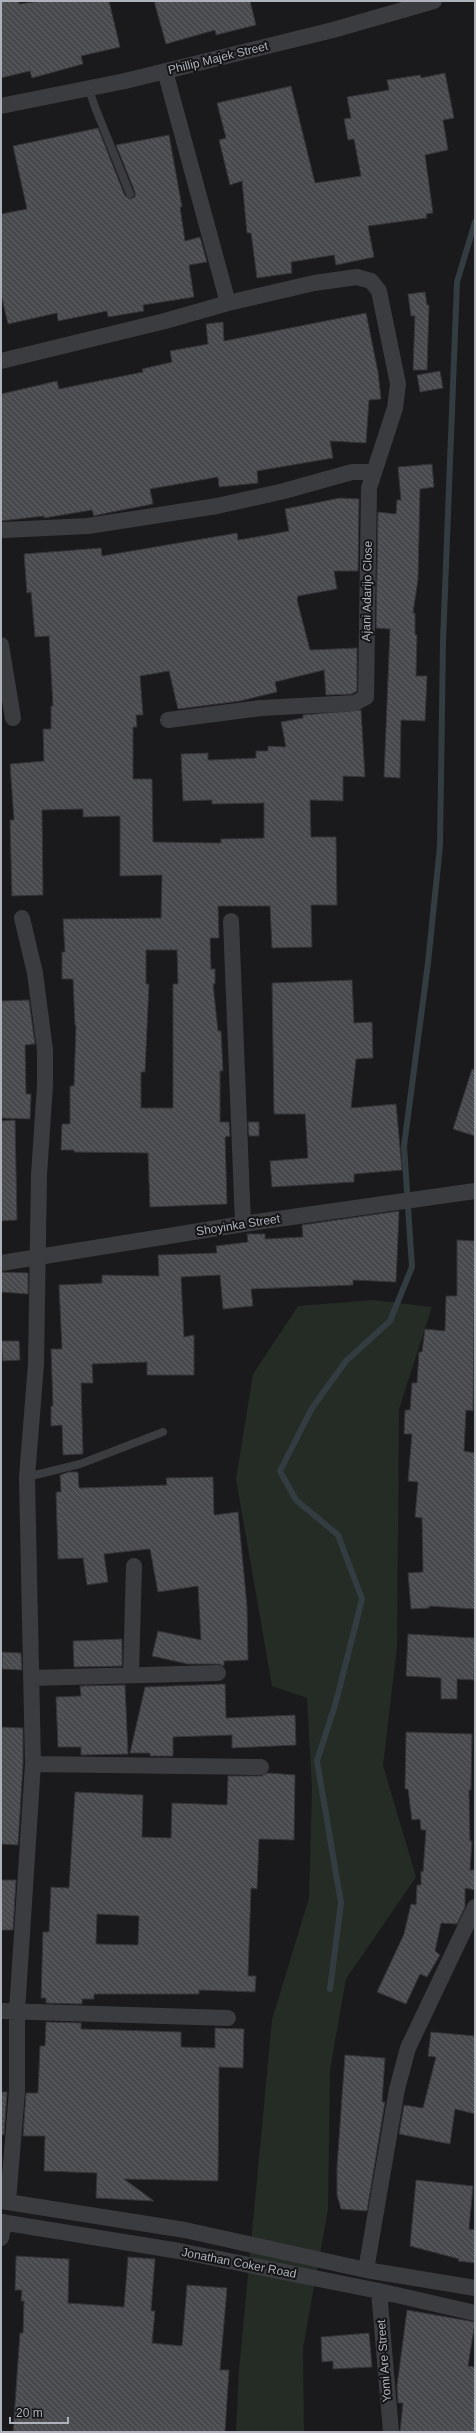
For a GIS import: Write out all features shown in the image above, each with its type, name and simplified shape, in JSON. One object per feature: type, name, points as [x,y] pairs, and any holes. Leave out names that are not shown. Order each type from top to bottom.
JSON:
[{"type":"street","name":"Phillip Majek Street","points":[[1,106],[88,87],[125,81],[333,30],[434,1]]},
{"type":"street","points":[[1,361],[165,321],[228,303],[165,70]]},
{"type":"street","name":"Ajani Adarijo Close","points":[[168,720],[261,708],[355,703],[366,697],[369,488],[395,408],[398,384],[379,291],[371,281],[357,277],[314,283],[228,303]]},
{"type":"street","points":[[4,530],[88,526],[217,506],[284,491],[352,472],[374,472]]},
{"type":"street","points":[[1,645],[13,718]]},
{"type":"street","points":[[4,2201],[17,2092],[17,2011],[33,1764],[27,1477],[36,1364],[39,1281],[37,1258],[45,1050],[35,973],[22,918]]},
{"type":"street","points":[[231,921],[243,1224]]},
{"type":"street","name":"Shoyinka Street","points":[[1,1263],[243,1224],[395,1201],[475,1191]]},
{"type":"street","points":[[131,1675],[134,1566]]},
{"type":"street","points":[[31,1678],[218,1673]]},
{"type":"street","points":[[33,1764],[261,1767]]},
{"type":"street","points":[[366,2270],[397,2089],[408,2048],[475,1907]]},
{"type":"street","points":[[1,2011],[228,2018]]},
{"type":"street","name":"Jonathan Coker Road","points":[[4,2201],[185,2230],[366,2270],[475,2288]]},
{"type":"street","name":"Jonathan Coker Road","points":[[2,2228],[179,2252],[379,2291],[475,2313]]},
{"type":"street","name":"Yomi Are Street","points":[[379,2291],[391,2432]]},
{"type":"lane","points":[[88,87],[130,194]]},
{"type":"lane","points":[[27,1477],[80,1464],[164,1432]]},
{"type":"shaded area","points":[[373,1300],[432,1307],[399,1409],[397,1647],[383,1765],[416,1877],[346,1979],[330,2070],[328,2209],[303,2348],[304,2432],[236,2432],[239,2370],[272,2020],[309,1898],[312,1788],[307,1698],[272,1686],[236,1479],[253,1374],[298,1306]]},
{"type":"building","points":[[1,1],[19,1],[19,4],[40,1],[109,1],[120,47],[81,56],[83,64],[32,78],[30,71],[1,78]]},
{"type":"building","points":[[154,1],[250,1],[256,25],[216,35],[215,30],[166,44]]},
{"type":"building","points":[[445,73],[454,118],[443,120],[448,150],[425,155],[433,213],[426,214],[427,218],[368,226],[374,257],[336,265],[334,255],[291,262],[292,273],[257,278],[251,233],[247,233],[242,181],[230,185],[219,140],[226,138],[217,103],[291,86],[315,183],[361,176],[354,139],[348,140],[344,119],[351,118],[347,97],[389,90],[387,80],[420,75],[421,78]]},
{"type":"building","points":[[98,128],[125,196],[130,199],[135,197],[135,192],[116,145],[169,135],[182,207],[180,207],[185,241],[200,237],[207,262],[189,265],[194,297],[143,305],[144,311],[108,317],[107,311],[58,321],[57,313],[8,324],[1,294],[1,214],[27,209],[13,146]]},
{"type":"building","points":[[425,292],[427,305],[429,305],[427,370],[413,370],[415,316],[411,316],[408,294]]},
{"type":"building","points":[[366,313],[378,372],[381,399],[369,400],[366,443],[330,441],[333,458],[257,471],[258,483],[219,487],[218,477],[150,489],[153,504],[94,516],[92,510],[44,518],[44,516],[1,521],[1,394],[57,381],[59,389],[143,372],[142,369],[172,362],[170,351],[208,344],[206,324],[223,322],[224,341]]},
{"type":"building","points":[[440,371],[443,388],[420,392],[417,375]]},
{"type":"building","points":[[432,464],[434,487],[420,489],[418,579],[413,613],[415,613],[415,635],[417,635],[416,676],[427,676],[425,721],[401,720],[400,778],[384,777],[390,629],[376,628],[378,512],[396,514],[397,500],[401,500],[398,467]]},
{"type":"building","points":[[340,498],[359,499],[358,571],[334,571],[337,589],[298,596],[297,600],[310,650],[357,648],[357,691],[352,694],[326,695],[324,670],[275,682],[277,692],[240,701],[178,709],[169,671],[140,676],[143,715],[136,715],[137,727],[133,727],[133,779],[152,779],[153,842],[221,843],[221,839],[264,838],[264,803],[212,804],[212,800],[183,801],[181,754],[208,753],[208,760],[256,758],[256,751],[268,751],[268,746],[286,747],[281,722],[303,718],[303,715],[361,710],[365,777],[343,776],[343,801],[310,800],[311,837],[336,837],[337,905],[311,905],[312,947],[272,948],[270,906],[218,906],[219,938],[210,938],[211,969],[215,969],[215,984],[213,984],[218,1031],[221,1031],[223,1071],[220,1071],[220,1122],[229,1122],[230,1136],[225,1137],[227,1204],[150,1207],[148,1153],[74,1152],[74,1150],[61,1150],[62,1124],[70,1124],[70,1086],[74,1086],[76,1025],[73,979],[62,979],[62,952],[65,952],[63,919],[161,918],[162,875],[120,876],[120,816],[83,817],[83,809],[42,810],[43,895],[12,896],[10,820],[14,820],[10,764],[44,761],[43,729],[51,729],[51,706],[53,706],[49,636],[35,637],[31,592],[27,593],[24,554],[101,548],[102,556],[237,533],[238,540],[256,537],[289,531],[285,509]],"holes":[[[146,950],[177,950],[178,984],[173,984],[173,1108],[141,1108],[141,1072],[145,1072],[149,984],[146,984]]]},
{"type":"building","points":[[352,980],[354,1023],[372,1022],[373,1058],[356,1059],[351,1108],[396,1104],[402,1170],[354,1174],[354,1182],[272,1187],[270,1161],[308,1158],[305,1114],[274,1114],[272,983]]},
{"type":"building","points":[[29,1000],[35,1044],[25,1045],[26,1094],[31,1094],[30,1119],[1,1118],[1,1001]]},
{"type":"building","points":[[472,1069],[475,1070],[475,1136],[453,1129]]},
{"type":"building","points":[[15,1120],[17,1220],[1,1221],[1,1121]]},
{"type":"building","points":[[248,1122],[259,1122],[259,1136],[249,1136]]},
{"type":"building","points":[[399,1211],[396,1282],[353,1280],[353,1285],[251,1289],[253,1306],[223,1309],[220,1275],[181,1277],[184,1337],[194,1335],[194,1375],[147,1375],[147,1362],[92,1364],[93,1383],[81,1383],[83,1454],[63,1455],[62,1425],[51,1426],[51,1406],[53,1406],[51,1349],[62,1349],[59,1285],[102,1283],[102,1275],[159,1276],[158,1255],[217,1253],[216,1246],[248,1242],[247,1234],[265,1234],[265,1239],[303,1237],[302,1225]]},
{"type":"building","points":[[457,1240],[475,1241],[473,1411],[466,1410],[464,1451],[475,1453],[475,1609],[429,1606],[429,1608],[411,1609],[408,1573],[423,1572],[422,1518],[415,1517],[418,1482],[408,1481],[412,1434],[404,1434],[405,1410],[410,1410],[412,1383],[417,1383],[419,1352],[422,1352],[425,1329],[445,1331],[446,1296],[457,1296]]},
{"type":"building","points":[[1,1272],[28,1273],[28,1294],[1,1292]]},
{"type":"building","points":[[1,1341],[19,1341],[20,1360],[3,1361]]},
{"type":"building","points":[[69,1472],[78,1472],[79,1488],[167,1485],[166,1478],[213,1477],[214,1515],[238,1512],[247,1606],[248,1660],[224,1661],[224,1666],[218,1664],[188,1664],[152,1656],[158,1631],[201,1640],[198,1586],[158,1592],[150,1549],[104,1554],[108,1582],[87,1585],[83,1558],[58,1559],[56,1492],[61,1492],[60,1475]]},
{"type":"building","points":[[408,1634],[475,1638],[474,1680],[457,1679],[457,1699],[441,1699],[441,1678],[406,1676]]},
{"type":"building","points":[[122,1639],[122,1666],[74,1667],[73,1641]]},
{"type":"building","points":[[2,1652],[21,1653],[22,1670],[2,1669]]},
{"type":"building","points":[[225,1684],[226,1718],[295,1715],[296,1745],[232,1748],[232,1735],[173,1737],[173,1756],[150,1756],[150,1753],[130,1753],[145,1687]]},
{"type":"building","points":[[125,1685],[128,1754],[81,1755],[81,1747],[58,1747],[56,1697],[81,1696],[80,1686]]},
{"type":"building","points":[[1,1727],[23,1728],[23,1764],[18,1845],[1,1844]]},
{"type":"building","points":[[406,1732],[472,1734],[471,1790],[469,1790],[470,1841],[472,1841],[470,1870],[475,1870],[475,1890],[465,1888],[465,1907],[457,1924],[441,1923],[435,1951],[440,1955],[427,1977],[420,1974],[406,2004],[377,1992],[404,1934],[411,1904],[416,1905],[417,1885],[421,1885],[421,1871],[423,1872],[426,1830],[421,1830],[420,1819],[412,1820],[408,1789],[405,1789]]},
{"type":"building","points":[[268,1773],[295,1775],[294,1840],[259,1839],[257,1889],[251,1888],[248,1976],[256,1976],[255,1992],[199,1990],[199,1994],[94,1994],[94,1999],[82,1999],[82,2004],[46,2003],[46,1998],[41,1998],[43,1932],[49,1932],[51,1887],[69,1888],[75,1792],[143,1795],[142,1837],[171,1838],[172,1803],[227,1805],[228,1776],[261,1776]],"holes":[[[97,1914],[139,1916],[138,1945],[96,1944]]]},
{"type":"building","points":[[1,1880],[16,1880],[13,1930],[1,1930]]},
{"type":"building","points":[[46,2022],[81,2023],[81,2029],[181,2032],[181,2047],[215,2048],[215,2028],[244,2029],[243,2068],[219,2067],[218,2181],[124,2179],[154,2201],[96,2198],[97,2173],[44,2171],[45,2136],[23,2136],[26,2093],[38,2093],[40,2046],[45,2046]]},
{"type":"building","points":[[431,2032],[475,2036],[475,2114],[455,2109],[450,2144],[399,2134],[404,2105],[423,2108],[436,2057],[428,2056]]},
{"type":"building","points":[[345,2055],[385,2058],[382,2102],[385,2102],[367,2211],[341,2209],[337,2195],[337,2167]]},
{"type":"building","points":[[1,2092],[7,2092],[4,2135],[1,2135]]},
{"type":"building","points":[[416,2180],[473,2186],[469,2229],[475,2230],[475,2263],[458,2261],[459,2259],[410,2246]]},
{"type":"building","points":[[16,2256],[69,2259],[68,2303],[124,2307],[128,2257],[155,2259],[151,2311],[155,2311],[152,2343],[182,2346],[187,2285],[227,2288],[220,2370],[229,2370],[225,2432],[13,2432],[20,2333],[23,2333],[24,2301],[21,2301],[22,2290],[15,2290]]},
{"type":"building","points":[[407,2310],[475,2322],[468,2366],[475,2367],[475,2432],[400,2432],[403,2403],[398,2403],[397,2386]]},
{"type":"building","points":[[369,2333],[372,2367],[333,2369],[333,2361],[322,2362],[321,2337]]},
{"type":"waterway","points":[[330,1989],[341,1903],[317,1761],[336,1702],[362,1599],[338,1535],[296,1500],[280,1471],[312,1408],[346,1361],[390,1321],[412,1267],[404,1146],[428,963],[440,846],[443,642],[457,282],[475,222]]}]
